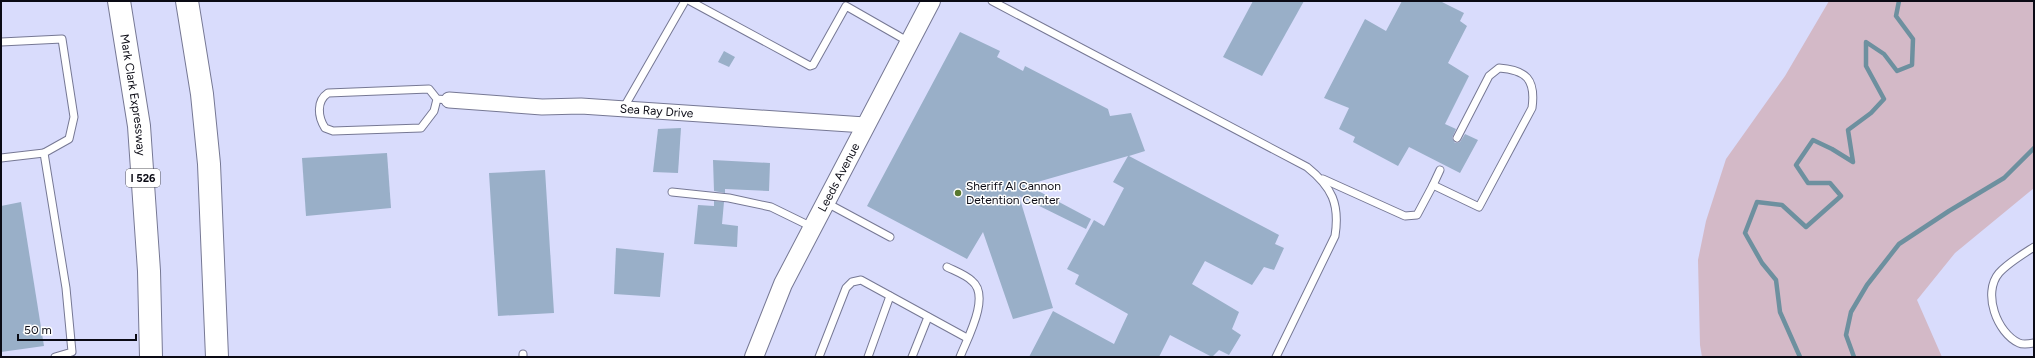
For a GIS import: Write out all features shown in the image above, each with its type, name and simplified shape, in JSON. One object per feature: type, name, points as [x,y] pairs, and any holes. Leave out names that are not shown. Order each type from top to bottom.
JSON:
[{"type":"highway","name":"Mark Clark Expressway","points":[[119,1],[139,126],[149,271],[151,357]]},
{"type":"highway","points":[[188,1],[202,94],[209,164],[217,357]]},
{"type":"street","name":"Leeds Avenue","points":[[754,357],[783,284],[931,1]]},
{"type":"street","name":"Sea Ray Drive","points":[[443,99],[542,107],[581,106],[865,125]]},
{"type":"lane","points":[[623,110],[685,1]]},
{"type":"lane","points":[[690,1],[810,66],[814,65],[847,4],[909,42]]},
{"type":"lane","points":[[992,1],[1307,167],[1322,179],[1404,216],[1417,215],[1440,170]]},
{"type":"lane","points":[[1,42],[62,40],[74,117],[69,139],[44,153],[1,158]]},
{"type":"lane","points":[[1433,185],[1479,208],[1532,108],[1534,95],[1528,78],[1516,70],[1499,68],[1489,76],[1457,138]]},
{"type":"lane","points":[[429,89],[443,99],[421,128],[334,131],[325,128],[321,121],[319,102],[321,97],[328,93],[429,89]]},
{"type":"lane","points":[[44,153],[66,288],[72,352],[55,357]]},
{"type":"lane","points":[[1276,357],[1336,236],[1338,217],[1333,198],[1322,179]]},
{"type":"lane","points":[[672,192],[729,198],[771,207],[812,227]]},
{"type":"lane","points":[[825,202],[890,237]]},
{"type":"lane","points":[[2034,247],[1999,274],[1992,288],[1993,308],[2008,336],[2020,344],[2034,343]]},
{"type":"lane","points":[[947,267],[973,281],[980,293],[978,309],[960,357]]},
{"type":"lane","points":[[819,357],[846,288],[852,282],[861,280],[967,338]]},
{"type":"lane","points":[[868,357],[890,296]]},
{"type":"lane","points":[[912,357],[928,317]]},
{"type":"shaded area","points":[[1829,1],[2034,1],[2034,188],[1955,253],[1917,300],[1942,357],[1702,357],[1700,345],[1698,260],[1706,221],[1726,159],[1785,76]]},
{"type":"building","points":[[1253,1],[1304,1],[1262,76],[1223,57]]},
{"type":"building","points":[[1402,1],[1440,1],[1464,13],[1460,21],[1467,26],[1448,63],[1469,76],[1445,124],[1456,129],[1452,138],[1455,143],[1460,142],[1465,134],[1478,140],[1460,173],[1409,147],[1398,166],[1353,142],[1355,137],[1339,129],[1349,108],[1324,98],[1365,19],[1386,31]]},
{"type":"building","name":"Sheriff Al Cannon Detention Center","points":[[960,32],[1000,51],[997,57],[1023,71],[1025,66],[1108,109],[1110,116],[1131,113],[1145,151],[1129,156],[1279,235],[1275,244],[1284,248],[1274,270],[1264,267],[1252,285],[1205,261],[1192,284],[1239,312],[1232,329],[1241,335],[1229,355],[1219,350],[1212,357],[1170,335],[1159,357],[1029,357],[1053,311],[1114,344],[1128,314],[1075,284],[1079,275],[1067,269],[1094,220],[1104,226],[1124,188],[1113,182],[1128,156],[1027,185],[1091,219],[1086,229],[1019,196],[1053,308],[1013,319],[983,232],[967,259],[867,206]]},
{"type":"building","points":[[724,51],[735,57],[729,67],[718,62]]},
{"type":"building","points":[[681,128],[678,173],[653,172],[658,129]]},
{"type":"building","points":[[387,153],[391,208],[306,216],[302,158]]},
{"type":"building","points":[[713,160],[770,163],[769,191],[725,189],[725,193],[714,191]]},
{"type":"building","points":[[545,170],[554,313],[498,316],[489,173]]},
{"type":"building","points":[[714,201],[724,202],[722,224],[738,226],[737,247],[694,244],[698,205],[714,206]]},
{"type":"building","points":[[21,202],[44,346],[1,352],[1,206]]},
{"type":"building","points":[[616,248],[664,253],[660,297],[614,294]]},
{"type":"waterway","points":[[1800,357],[1780,312],[1776,280],[1762,263],[1745,233],[1757,202],[1782,205],[1806,227],[1841,196],[1830,183],[1808,183],[1796,165],[1813,140],[1832,149],[1853,162],[1848,130],[1871,113],[1884,99],[1866,66],[1866,42],[1884,54],[1897,71],[1912,65],[1913,39],[1896,16],[1899,1]]},
{"type":"waterway","points":[[1854,357],[1846,335],[1851,312],[1867,285],[1899,244],[1949,211],[2004,178],[2034,148]]},
{"type":"place","name":"Sheriff Al Cannon Detention Center","points":[[958,193]]}]
